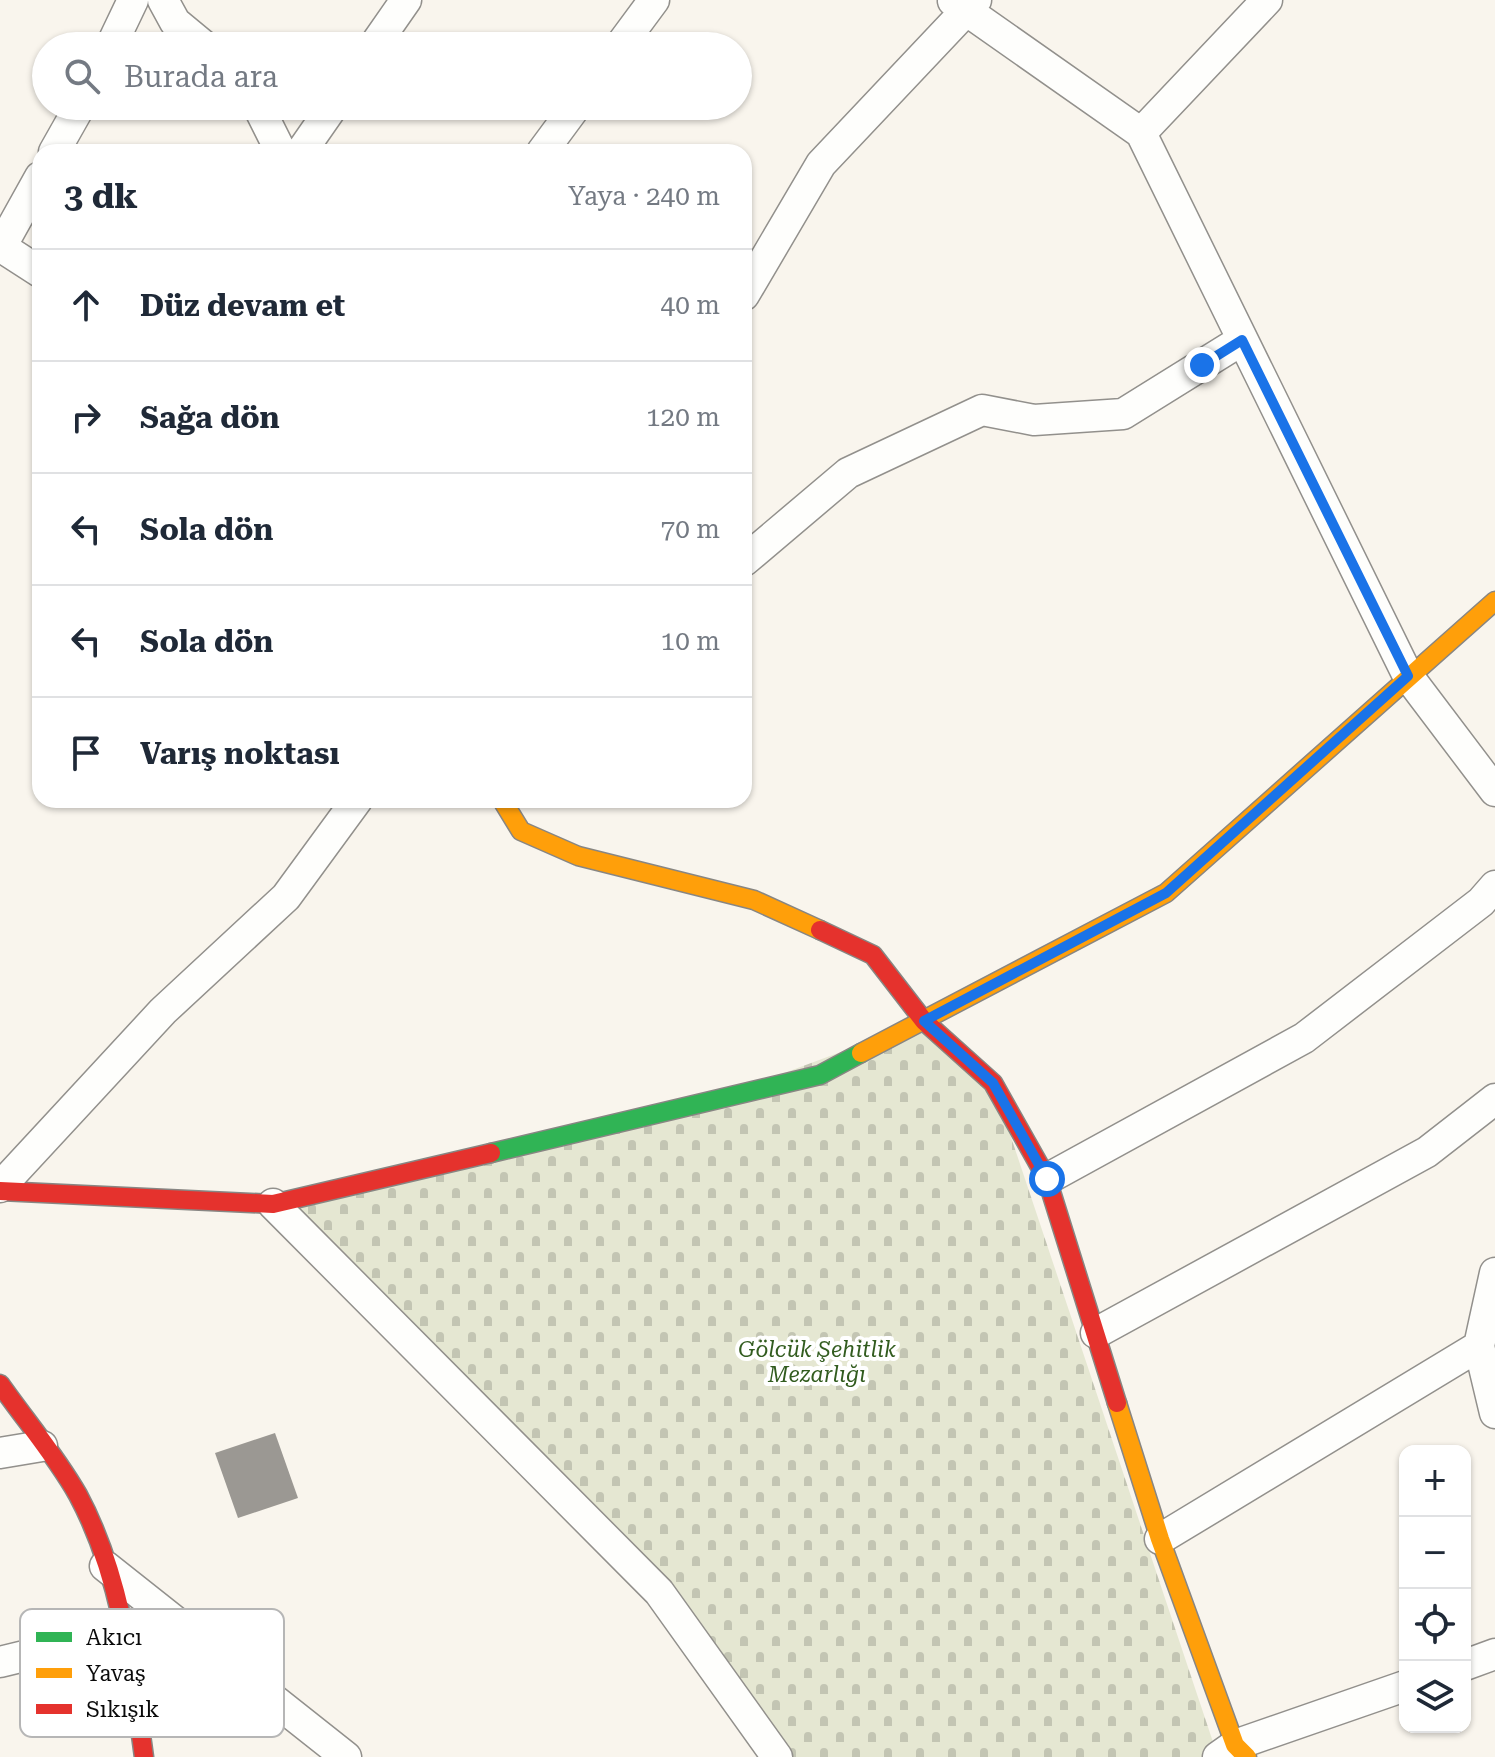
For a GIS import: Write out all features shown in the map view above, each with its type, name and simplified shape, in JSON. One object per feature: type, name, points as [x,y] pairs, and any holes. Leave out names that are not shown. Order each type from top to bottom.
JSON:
[{"type":"street","points":[[118,32],[133,0]]},
{"type":"street","points":[[163,0],[175,22],[187,32]]},
{"type":"street","points":[[384,32],[406,0]]},
{"type":"street","points":[[630,32],[654,0]]},
{"type":"street","points":[[1141,133],[1267,0]]},
{"type":"street","points":[[752,281],[821,164],[966,4],[1141,133],[1408,676],[1495,791]]},
{"type":"street","points":[[59,144],[72,120]]},
{"type":"street","points":[[265,120],[277,144]]},
{"type":"street","points":[[307,144],[323,120]]},
{"type":"street","points":[[548,144],[566,120]]},
{"type":"street","points":[[32,191],[0,247],[32,267]]},
{"type":"street","points":[[752,554],[848,473],[982,410],[1034,420],[1123,414],[1242,340]]},
{"type":"street","points":[[0,1189],[273,1204],[820,1075],[1166,893],[1495,601]]},
{"type":"street","points":[[0,1189],[163,1011],[286,897],[351,808]]},
{"type":"street","points":[[507,808],[521,831],[578,856],[754,900],[873,955],[924,1021],[993,1083],[1047,1179],[1160,1539],[1233,1753],[1399,1688]]},
{"type":"street","points":[[1047,1179],[1304,1038],[1481,902],[1495,886]]},
{"type":"street","points":[[1096,1333],[1427,1152],[1495,1099]]},
{"type":"street","points":[[273,1204],[659,1592],[777,1757]]},
{"type":"street","points":[[1495,1273],[1479,1346],[1495,1413]]},
{"type":"street","points":[[1160,1539],[1479,1346]]},
{"type":"street","points":[[0,1384],[65,1475],[86,1511],[120,1609]]},
{"type":"street","points":[[0,1453],[42,1446]]},
{"type":"street","points":[[105,1566],[159,1609]]},
{"type":"street","points":[[1471,1663],[1495,1654]]},
{"type":"street","points":[[0,1662],[20,1657]]},
{"type":"street","points":[[284,1708],[346,1757]]},
{"type":"street","points":[[141,1737],[144,1757]]},
{"type":"green space","name":"Gölcük Şehitlik Mezarlığı","points":[[924,1021],[993,1083],[1218,1757],[777,1757],[659,1592],[273,1204],[687,1109]]},
{"type":"building","points":[[275,1433],[298,1498],[238,1518],[215,1453]]},
{"type":"traffic: fast","points":[[491,1153],[820,1075],[861,1053]]},
{"type":"traffic: slow","points":[[861,1053],[1166,893],[1495,601]]},
{"type":"traffic: slow","points":[[507,808],[521,831],[578,856],[754,900],[820,930]]},
{"type":"traffic: slow","points":[[1117,1403],[1160,1539],[1235,1745],[1247,1757]]},
{"type":"traffic: jam","points":[[820,930],[873,955],[924,1021],[993,1083],[1047,1179],[1117,1403]]},
{"type":"traffic: jam","points":[[0,1191],[273,1204],[491,1153]]},
{"type":"traffic: jam","points":[[0,1384],[78,1495],[105,1557],[120,1609]]},
{"type":"traffic: jam","points":[[141,1737],[144,1757]]},
{"type":"route","points":[[1047,1179],[993,1083],[924,1021],[1166,893],[1408,676],[1242,340],[1202,365]]}]
